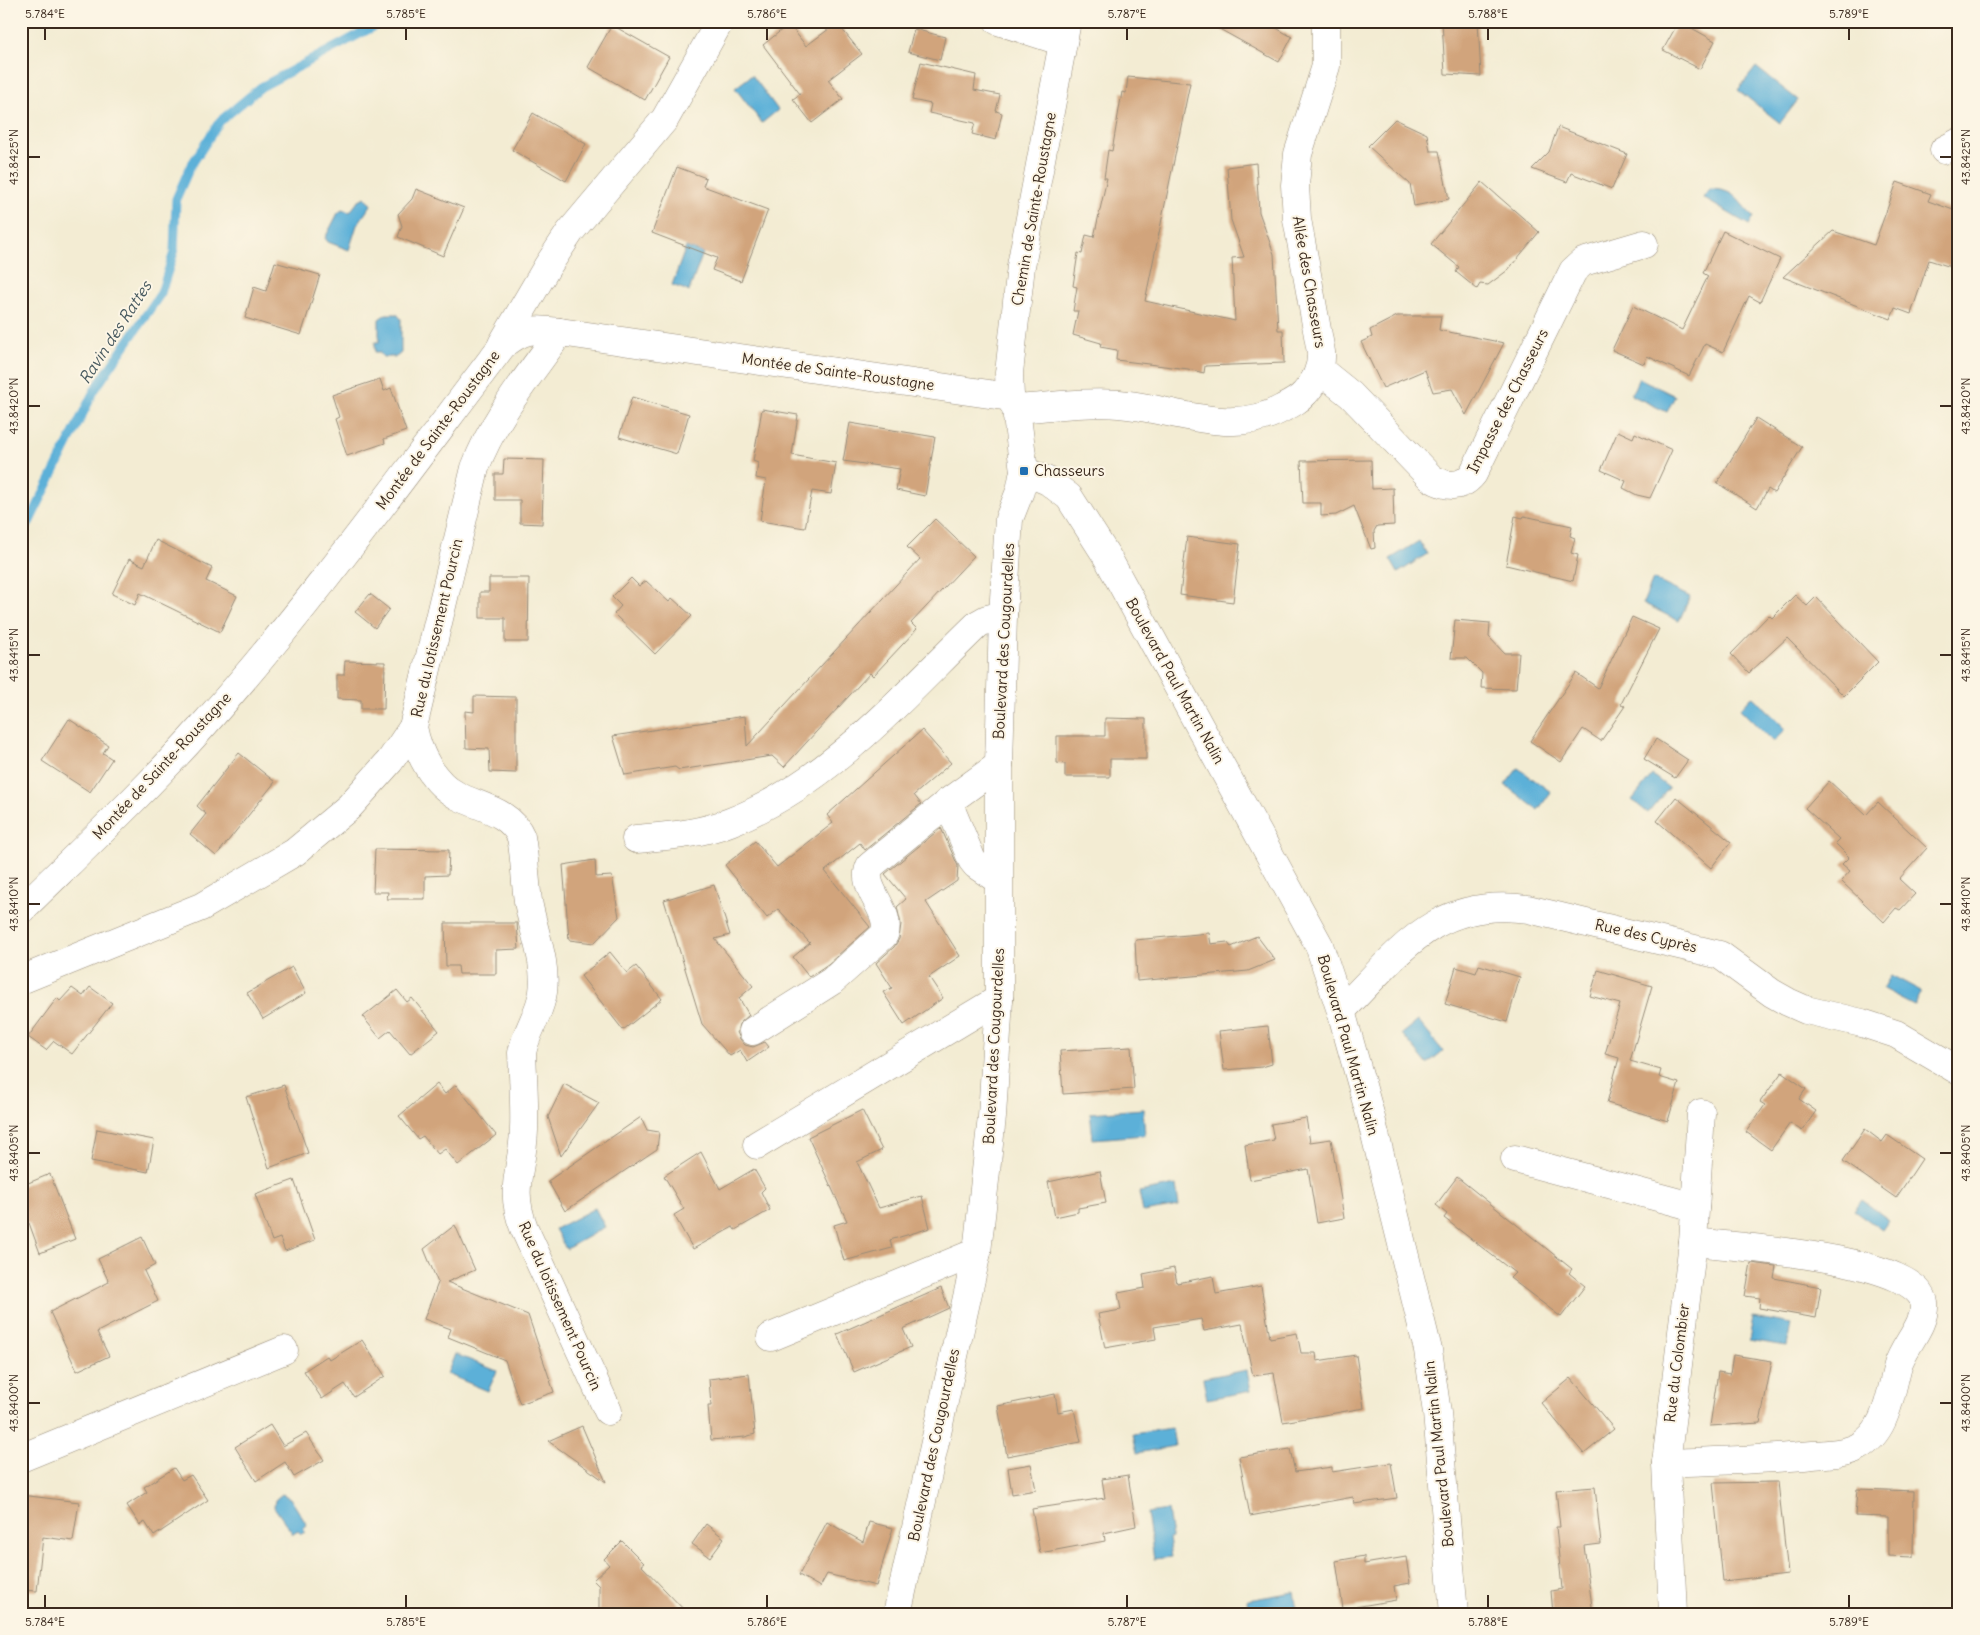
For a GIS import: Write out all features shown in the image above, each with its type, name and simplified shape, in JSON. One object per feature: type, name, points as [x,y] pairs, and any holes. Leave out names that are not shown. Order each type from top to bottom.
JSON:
[{"type":"street","points":[[502,346],[547,267],[570,232],[665,119],[720,21]]},
{"type":"street","points":[[998,21],[1065,32]]},
{"type":"street","name":"Allée des Chasseurs","points":[[1013,403],[1120,404],[1162,410],[1213,421],[1234,422],[1259,418],[1297,401],[1311,386],[1320,370],[1321,352],[1297,219],[1295,185],[1298,154],[1326,66],[1326,21]]},
{"type":"street","name":"Chemin de Sainte-Roustagne","points":[[1024,471],[1009,373],[1021,266],[1065,32]]},
{"type":"street","name":"Impasse des Chasseurs","points":[[1320,370],[1351,395],[1431,478],[1441,484],[1459,485],[1468,481],[1473,474],[1572,271],[1583,262],[1644,244]]},
{"type":"street","name":"Montée de Sainte-Roustagne","points":[[21,910],[129,804],[202,727],[330,575],[502,346],[525,331],[560,332],[1013,403]]},
{"type":"street","name":"Rue du lotissement Pourcin","points":[[560,332],[501,414],[478,459],[413,727],[419,752],[445,786],[456,795],[505,817],[517,828],[521,837],[528,899],[539,948],[543,980],[540,1005],[524,1042],[522,1053],[524,1131],[516,1179],[516,1199],[524,1228],[608,1411]]},
{"type":"street","name":"Boulevard des Cougourdelles","points":[[897,1614],[977,1252],[992,1117],[999,1000],[999,765],[1003,615],[1010,519],[1020,491],[1024,471]]},
{"type":"street","name":"Boulevard Paul Martin Nalin","points":[[1024,471],[1048,481],[1069,497],[1106,555],[1319,945],[1341,1011],[1370,1114],[1434,1381],[1454,1614]]},
{"type":"street","points":[[636,839],[692,833],[730,822],[791,791],[867,731],[978,624],[987,619],[1003,615]]},
{"type":"street","points":[[21,980],[201,907],[289,856],[322,832],[349,807],[390,761],[413,727]]},
{"type":"street","points":[[753,1031],[832,980],[884,935],[886,923],[869,880],[868,869],[948,802],[999,765]]},
{"type":"street","points":[[948,802],[972,860],[976,865],[998,880]]},
{"type":"street","name":"Rue des Cyprès","points":[[1341,1011],[1418,935],[1459,913],[1482,907],[1506,906],[1577,920],[1720,955],[1772,994],[1788,1002],[1806,1010],[1862,1023],[1896,1034],[1959,1071]]},
{"type":"street","points":[[756,1145],[999,1000]]},
{"type":"street","name":"Rue du Colombier","points":[[1673,1614],[1666,1464],[1693,1242],[1701,1113]]},
{"type":"street","points":[[1515,1159],[1695,1207]]},
{"type":"street","points":[[1666,1464],[1779,1458],[1856,1448],[1869,1440],[1878,1430],[1884,1418],[1900,1358],[1923,1315],[1924,1302],[1916,1288],[1896,1277],[1861,1266],[1789,1252],[1693,1242]]},
{"type":"street","points":[[771,1337],[977,1252]]},
{"type":"street","points":[[21,1458],[284,1350]]},
{"type":"water","points":[[1756,67],[1798,100],[1780,123],[1738,90]]},
{"type":"water","points":[[752,75],[778,110],[762,123],[735,88]]},
{"type":"water","points":[[1710,189],[1726,192],[1736,197],[1754,217],[1749,225],[1703,198]]},
{"type":"water","points":[[365,197],[371,205],[357,225],[349,250],[328,242],[325,238],[338,213],[342,210],[350,212],[359,200]]},
{"type":"water","points":[[686,247],[703,253],[689,291],[672,285]]},
{"type":"water","points":[[386,314],[397,314],[401,319],[401,353],[396,357],[383,357],[379,352],[375,352],[375,342],[379,342],[379,319]]},
{"type":"water","points":[[1639,378],[1675,396],[1667,412],[1631,395]]},
{"type":"water","points":[[1419,541],[1427,554],[1398,573],[1390,559]]},
{"type":"water","points":[[1653,579],[1690,597],[1679,621],[1643,603]]},
{"type":"water","points":[[1752,696],[1786,729],[1773,742],[1740,709]]},
{"type":"water","points":[[1518,768],[1551,792],[1538,810],[1505,785]]},
{"type":"water","points":[[1652,775],[1669,788],[1648,813],[1632,800]]},
{"type":"water","points":[[1891,975],[1921,991],[1914,1005],[1883,989]]},
{"type":"water","points":[[1418,1021],[1443,1051],[1427,1064],[1402,1034]]},
{"type":"water","points":[[1143,1109],[1145,1135],[1093,1139],[1090,1113]]},
{"type":"water","points":[[1176,1185],[1179,1206],[1143,1212],[1139,1192]]},
{"type":"water","points":[[1862,1200],[1889,1220],[1882,1230],[1854,1210]]},
{"type":"water","points":[[595,1208],[605,1227],[566,1249],[555,1229]]},
{"type":"water","points":[[1753,1317],[1791,1324],[1787,1346],[1749,1340]]},
{"type":"water","points":[[455,1354],[497,1371],[488,1391],[447,1374]]},
{"type":"water","points":[[1247,1370],[1251,1391],[1207,1399],[1203,1378]]},
{"type":"water","points":[[1172,1428],[1175,1446],[1137,1453],[1133,1434]]},
{"type":"water","points":[[282,1494],[290,1498],[307,1525],[303,1528],[305,1532],[301,1534],[298,1531],[293,1534],[274,1507],[275,1500]]},
{"type":"water","points":[[1168,1510],[1172,1538],[1169,1539],[1172,1557],[1154,1559],[1147,1513]]},
{"type":"water","points":[[1294,1592],[1298,1614],[1250,1614],[1248,1600]]},
{"type":"building","points":[[1205,21],[1264,21],[1292,37],[1279,62]]},
{"type":"building","points":[[1442,21],[1478,21],[1481,76],[1445,74]]},
{"type":"building","points":[[1679,21],[1715,41],[1700,69],[1663,50]]},
{"type":"building","points":[[837,23],[862,54],[828,80],[843,99],[812,123],[793,99],[800,94],[763,45],[789,24],[806,46]]},
{"type":"building","points":[[612,25],[669,57],[645,100],[588,67]]},
{"type":"building","points":[[914,29],[945,37],[940,60],[908,52]]},
{"type":"building","points":[[921,62],[976,75],[974,90],[1000,95],[996,111],[1002,113],[996,140],[972,134],[975,123],[929,113],[931,104],[912,100]]},
{"type":"building","points":[[1128,77],[1190,83],[1145,301],[1235,321],[1232,258],[1244,257],[1231,220],[1227,167],[1256,163],[1259,212],[1274,254],[1278,330],[1283,330],[1284,363],[1205,366],[1204,373],[1188,369],[1116,360],[1117,350],[1100,347],[1101,343],[1073,335],[1078,311],[1073,311],[1077,287],[1073,286],[1078,253],[1082,254],[1086,235],[1094,237],[1107,178],[1104,178],[1108,150],[1112,151],[1122,92],[1126,93]]},
{"type":"building","points":[[533,113],[586,144],[566,181],[512,150]]},
{"type":"building","points":[[1395,119],[1427,134],[1430,151],[1439,151],[1449,199],[1414,206],[1410,184],[1368,146]]},
{"type":"building","points":[[1558,127],[1627,154],[1612,189],[1571,173],[1567,182],[1532,169],[1549,152]]},
{"type":"building","points":[[677,167],[706,178],[703,186],[768,210],[741,281],[712,270],[717,258],[652,233]]},
{"type":"building","points":[[1482,182],[1539,232],[1508,270],[1488,285],[1480,284],[1477,289],[1456,272],[1459,267],[1431,244]]},
{"type":"building","points":[[1897,182],[1931,194],[1928,201],[1959,212],[1959,248],[1951,267],[1929,260],[1911,314],[1895,308],[1891,319],[1783,277],[1833,231],[1874,245]]},
{"type":"building","points":[[416,189],[464,208],[443,256],[398,237],[402,226],[398,214],[412,199]]},
{"type":"building","points":[[1723,231],[1780,259],[1760,302],[1749,296],[1723,352],[1705,344],[1689,376],[1647,356],[1644,364],[1612,350],[1633,306],[1682,330],[1708,276],[1703,273]]},
{"type":"building","points":[[275,262],[320,275],[301,335],[245,318],[254,287],[266,291]]},
{"type":"building","points":[[1397,316],[1441,316],[1439,330],[1504,343],[1466,415],[1452,389],[1433,392],[1425,370],[1383,388],[1361,342],[1372,337],[1370,330]]},
{"type":"building","points":[[380,379],[384,391],[391,388],[406,431],[384,439],[385,443],[347,456],[335,419],[339,417],[332,395]]},
{"type":"building","points":[[632,397],[689,414],[677,454],[619,437]]},
{"type":"building","points":[[762,409],[798,415],[792,455],[836,463],[831,494],[812,491],[805,528],[760,521],[766,480],[756,478],[758,463],[753,461]]},
{"type":"building","points":[[1756,418],[1802,447],[1774,493],[1768,489],[1757,508],[1717,483]]},
{"type":"building","points":[[850,423],[935,437],[925,496],[896,490],[900,469],[843,461]]},
{"type":"building","points":[[1618,431],[1633,438],[1635,433],[1672,450],[1650,498],[1637,495],[1623,488],[1626,481],[1601,470]]},
{"type":"building","points":[[504,459],[544,460],[542,524],[520,523],[520,500],[495,500],[495,474],[503,474]]},
{"type":"building","points":[[1371,460],[1372,489],[1393,488],[1394,525],[1377,526],[1374,531],[1375,548],[1371,549],[1354,506],[1336,515],[1321,516],[1321,503],[1303,503],[1301,461]]},
{"type":"building","points":[[1515,516],[1523,518],[1524,516],[1572,526],[1570,536],[1575,538],[1571,553],[1578,555],[1573,581],[1506,565]]},
{"type":"building","points":[[935,519],[974,556],[911,623],[917,629],[873,676],[870,673],[784,767],[772,756],[679,770],[675,767],[625,775],[613,736],[745,716],[747,746],[920,559],[907,547]]},
{"type":"building","points":[[1187,537],[1240,544],[1233,602],[1180,595]]},
{"type":"building","points":[[156,540],[212,568],[206,581],[237,596],[220,632],[140,593],[135,605],[112,594],[129,559],[144,566]]},
{"type":"building","points":[[489,578],[529,578],[528,642],[505,642],[505,618],[480,618],[480,592],[489,592]]},
{"type":"building","points":[[631,578],[639,586],[646,581],[669,602],[672,598],[692,616],[655,654],[614,614],[621,606],[612,597]]},
{"type":"building","points":[[370,594],[389,609],[375,628],[355,612]]},
{"type":"building","points":[[1795,595],[1807,606],[1816,597],[1878,662],[1844,696],[1787,638],[1749,673],[1731,654],[1769,615],[1772,618]]},
{"type":"building","points":[[1632,617],[1659,629],[1621,704],[1625,706],[1601,741],[1583,729],[1561,762],[1530,741],[1576,673],[1598,688]]},
{"type":"building","points":[[1455,620],[1490,623],[1489,637],[1504,653],[1519,653],[1516,689],[1481,688],[1482,673],[1467,658],[1451,658]]},
{"type":"building","points":[[345,661],[385,662],[384,709],[361,709],[361,700],[337,699],[337,675],[344,675]]},
{"type":"building","points":[[474,696],[516,697],[516,773],[490,772],[489,749],[466,748],[465,711],[474,712]]},
{"type":"building","points":[[1105,718],[1146,719],[1146,759],[1110,759],[1110,777],[1065,777],[1065,764],[1057,763],[1057,736],[1105,736]]},
{"type":"building","points":[[69,719],[108,745],[103,753],[112,759],[90,792],[42,761]]},
{"type":"building","points":[[922,730],[951,763],[914,795],[921,804],[865,850],[860,843],[825,871],[870,927],[828,964],[809,977],[793,957],[810,943],[778,909],[767,918],[725,865],[755,841],[777,867],[833,823],[827,815]]},
{"type":"building","points":[[1656,739],[1688,760],[1675,778],[1644,759]]},
{"type":"building","points":[[239,753],[275,782],[216,856],[190,834],[206,814],[197,806]]},
{"type":"building","points":[[1829,781],[1866,815],[1878,802],[1927,848],[1899,879],[1915,894],[1900,910],[1896,908],[1884,922],[1841,881],[1850,871],[1842,864],[1849,857],[1835,843],[1839,839],[1805,808]]},
{"type":"building","points":[[1676,797],[1731,842],[1711,868],[1657,821]]},
{"type":"building","points":[[941,828],[958,866],[957,881],[926,902],[960,956],[929,977],[943,998],[904,1025],[883,992],[892,988],[876,963],[894,947],[899,939],[901,924],[897,907],[906,899],[885,874]]},
{"type":"building","points":[[375,849],[449,850],[448,875],[425,876],[425,899],[387,899],[388,892],[373,892]]},
{"type":"building","points":[[595,860],[596,877],[612,876],[619,917],[594,943],[569,940],[563,865]]},
{"type":"building","points":[[714,885],[730,935],[715,939],[753,986],[739,998],[749,1015],[739,1024],[737,1032],[745,1045],[753,1047],[765,1042],[769,1047],[747,1062],[740,1050],[730,1056],[702,1024],[664,900]]},
{"type":"building","points":[[445,923],[517,923],[519,949],[496,950],[496,974],[459,974],[458,966],[446,966]]},
{"type":"building","points":[[1209,933],[1211,944],[1227,942],[1231,947],[1257,936],[1275,960],[1248,971],[1137,981],[1135,940]]},
{"type":"building","points":[[610,952],[627,973],[636,966],[662,999],[623,1030],[581,976]]},
{"type":"building","points":[[1479,965],[1520,977],[1507,1022],[1445,1004],[1456,967],[1476,973]]},
{"type":"building","points":[[292,967],[306,993],[263,1019],[247,993]]},
{"type":"building","points":[[1598,970],[1652,986],[1630,1061],[1661,1070],[1659,1077],[1679,1083],[1668,1121],[1607,1103],[1619,1058],[1605,1054],[1620,1004],[1590,996]]},
{"type":"building","points":[[90,987],[112,1003],[72,1054],[54,1041],[46,1050],[28,1037],[57,998],[60,1001],[72,988],[83,996]]},
{"type":"building","points":[[397,990],[407,1002],[412,998],[439,1031],[410,1054],[390,1030],[380,1038],[363,1017]]},
{"type":"building","points":[[1268,1026],[1272,1064],[1262,1067],[1224,1070],[1219,1031]]},
{"type":"building","points":[[1131,1047],[1134,1089],[1063,1094],[1060,1051]]},
{"type":"building","points":[[1782,1072],[1806,1089],[1799,1099],[1816,1111],[1802,1131],[1790,1123],[1771,1150],[1746,1132],[1765,1105],[1760,1102]]},
{"type":"building","points":[[437,1084],[445,1094],[456,1085],[496,1135],[458,1165],[445,1149],[438,1154],[423,1136],[418,1139],[399,1116]]},
{"type":"building","points":[[564,1084],[599,1103],[561,1156],[548,1117]]},
{"type":"building","points":[[284,1085],[308,1153],[269,1168],[246,1097]]},
{"type":"building","points":[[862,1110],[882,1150],[857,1162],[879,1208],[922,1196],[930,1228],[890,1240],[892,1248],[844,1261],[834,1225],[847,1221],[808,1137]]},
{"type":"building","points":[[641,1117],[647,1130],[659,1132],[657,1149],[565,1211],[548,1181]]},
{"type":"building","points":[[1306,1118],[1310,1142],[1331,1139],[1344,1218],[1317,1223],[1308,1169],[1250,1180],[1245,1145],[1274,1140],[1271,1124]]},
{"type":"building","points":[[97,1129],[154,1140],[148,1172],[91,1161]]},
{"type":"building","points":[[1865,1129],[1882,1142],[1887,1135],[1922,1159],[1896,1198],[1843,1161]]},
{"type":"building","points":[[701,1152],[720,1189],[754,1169],[765,1188],[761,1192],[770,1210],[735,1230],[733,1227],[693,1249],[674,1215],[684,1209],[664,1176]]},
{"type":"building","points":[[1100,1171],[1106,1203],[1078,1208],[1078,1212],[1055,1217],[1048,1182]]},
{"type":"building","points":[[50,1174],[75,1239],[40,1253],[29,1223],[21,1225],[21,1186]]},
{"type":"building","points":[[1457,1177],[1572,1269],[1569,1273],[1585,1286],[1561,1317],[1510,1278],[1515,1273],[1444,1218],[1447,1214],[1436,1205]]},
{"type":"building","points":[[294,1180],[315,1240],[285,1251],[280,1238],[272,1241],[255,1194]]},
{"type":"building","points":[[455,1225],[475,1270],[447,1282],[528,1315],[554,1392],[520,1404],[505,1360],[448,1337],[451,1329],[424,1319],[438,1283],[424,1249]]},
{"type":"building","points":[[142,1237],[155,1265],[144,1271],[158,1301],[97,1332],[109,1356],[77,1371],[50,1312],[109,1282],[98,1259]]},
{"type":"building","points":[[1751,1263],[1776,1266],[1774,1278],[1821,1287],[1816,1318],[1759,1308],[1760,1298],[1745,1296]]},
{"type":"building","points":[[1174,1268],[1177,1283],[1213,1276],[1216,1294],[1261,1286],[1270,1338],[1297,1333],[1301,1353],[1316,1353],[1317,1361],[1356,1355],[1364,1408],[1283,1422],[1274,1373],[1253,1376],[1242,1324],[1204,1331],[1201,1319],[1154,1327],[1156,1339],[1105,1348],[1098,1314],[1121,1310],[1118,1293],[1145,1288],[1143,1274]]},
{"type":"building","points":[[941,1288],[949,1308],[903,1329],[911,1347],[854,1372],[837,1334]]},
{"type":"building","points":[[362,1340],[385,1376],[354,1397],[345,1384],[322,1399],[304,1371],[327,1356],[330,1360]]},
{"type":"building","points":[[1733,1355],[1772,1361],[1760,1423],[1710,1426],[1718,1372],[1730,1374]]},
{"type":"building","points":[[749,1374],[755,1434],[745,1437],[711,1440],[708,1406],[711,1406],[709,1379]]},
{"type":"building","points":[[1571,1378],[1614,1429],[1584,1454],[1541,1403]]},
{"type":"building","points":[[1055,1394],[1058,1412],[1074,1409],[1081,1442],[1007,1456],[998,1406]]},
{"type":"building","points":[[270,1425],[283,1446],[306,1433],[324,1460],[294,1477],[285,1462],[256,1481],[235,1447]]},
{"type":"building","points":[[582,1426],[606,1482],[548,1441]]},
{"type":"building","points":[[1290,1449],[1295,1472],[1332,1467],[1332,1472],[1391,1463],[1397,1498],[1354,1504],[1353,1497],[1250,1516],[1239,1457]]},
{"type":"building","points":[[1031,1464],[1036,1490],[1012,1494],[1008,1468]]},
{"type":"building","points":[[174,1468],[182,1480],[191,1475],[208,1500],[154,1536],[145,1522],[140,1525],[127,1505],[147,1492],[144,1487]]},
{"type":"building","points":[[1128,1475],[1136,1526],[1104,1533],[1105,1541],[1040,1553],[1032,1509],[1105,1498],[1102,1479]]},
{"type":"building","points":[[1778,1482],[1788,1574],[1723,1581],[1713,1483]]},
{"type":"building","points":[[1595,1487],[1601,1544],[1584,1546],[1593,1614],[1553,1614],[1551,1591],[1562,1589],[1556,1527],[1560,1527],[1556,1490]]},
{"type":"building","points":[[1857,1489],[1914,1491],[1913,1557],[1888,1556],[1888,1517],[1855,1516]]},
{"type":"building","points":[[21,1495],[79,1502],[73,1541],[43,1537],[37,1591],[21,1590]]},
{"type":"building","points":[[827,1522],[863,1542],[869,1522],[893,1528],[876,1586],[827,1574],[820,1587],[799,1575]]},
{"type":"building","points":[[706,1524],[724,1538],[710,1557],[692,1544]]},
{"type":"building","points":[[622,1541],[644,1563],[641,1565],[688,1614],[599,1614],[599,1586],[593,1580],[609,1565],[604,1559]]},
{"type":"building","points":[[1364,1556],[1364,1564],[1406,1557],[1410,1583],[1394,1586],[1396,1600],[1343,1609],[1336,1561]]},
{"type":"waterway","name":"Ravin des Rattes","points":[[21,539],[94,391],[161,293],[174,252],[176,199],[190,167],[220,121],[261,87],[384,21]]},
{"type":"place","name":"Chasseurs","points":[[1024,471]]}]
